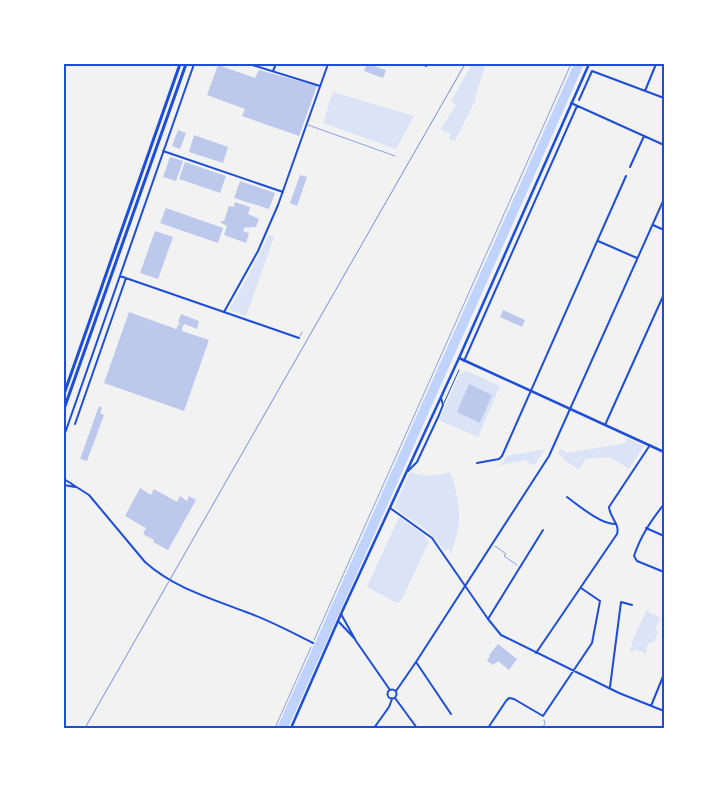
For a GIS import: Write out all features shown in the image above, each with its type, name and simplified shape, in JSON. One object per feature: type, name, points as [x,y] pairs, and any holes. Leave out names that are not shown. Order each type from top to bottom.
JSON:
[{"type":"main road","points":[[64,394],[180,64]]},
{"type":"main road","points":[[64,409],[186,64]]},
{"type":"main road","points":[[291,728],[459,358],[589,64]]},
{"type":"main road","points":[[459,358],[664,452]]},
{"type":"street","points":[[64,436],[194,64]]},
{"type":"street","points":[[249,64],[320,86]]},
{"type":"street","points":[[273,71],[276,64]]},
{"type":"street","points":[[224,312],[258,251],[283,192],[328,64]]},
{"type":"street","points":[[645,91],[656,64]]},
{"type":"street","points":[[579,100],[592,71],[664,98]]},
{"type":"street","points":[[571,104],[664,145]]},
{"type":"street","points":[[464,361],[577,106]]},
{"type":"street","points":[[630,167],[644,136]]},
{"type":"street","points":[[163,151],[283,192]]},
{"type":"street","points":[[477,463],[499,459],[502,456],[626,176]]},
{"type":"street","points":[[374,728],[397,694],[396,691],[549,456],[664,199]]},
{"type":"street","points":[[652,225],[664,230]]},
{"type":"street","points":[[598,241],[638,258]]},
{"type":"street","points":[[120,276],[299,338]]},
{"type":"street","points":[[75,424],[126,278]]},
{"type":"street","points":[[605,425],[664,294]]},
{"type":"street","points":[[408,471],[417,462],[459,370]]},
{"type":"street","points":[[441,398],[443,404]]},
{"type":"street","points":[[536,653],[617,534],[618,528],[610,516],[609,508],[650,445]]},
{"type":"street","points":[[64,479],[88,494],[145,562],[154,570],[194,594],[265,619],[313,643]]},
{"type":"street","points":[[64,485],[78,488]]},
{"type":"street","points":[[567,498],[604,522],[611,525],[616,524]]},
{"type":"street","points":[[664,504],[646,528],[634,556],[635,559],[664,572]]},
{"type":"street","points":[[390,508],[429,534],[501,635],[573,671],[664,711]]},
{"type":"street","points":[[646,528],[664,536]]},
{"type":"street","points":[[488,619],[543,530]]},
{"type":"street","points":[[488,728],[509,698],[543,716],[592,643],[600,603],[599,600],[581,588]]},
{"type":"street","points":[[610,688],[621,602],[632,604]]},
{"type":"street","points":[[342,614],[356,641]]},
{"type":"street","points":[[338,621],[356,641],[390,690],[396,691]]},
{"type":"street","points":[[416,662],[452,714]]},
{"type":"street","points":[[651,706],[664,674]]},
{"type":"street","points":[[390,690],[388,695],[394,698],[417,728]]},
{"type":"street","points":[[377,724],[381,728]]},
{"type":"lane","points":[[306,125],[395,156]]},
{"type":"lane","points":[[299,338],[302,332]]},
{"type":"path","points":[[274,728],[571,64]]},
{"type":"path","points":[[492,544],[506,554],[504,556],[520,567]]},
{"type":"path","points":[[542,728],[545,724],[543,716]]},
{"type":"shaded area","points":[[472,64],[486,64],[475,101],[455,141],[449,139],[450,133],[440,130],[456,105],[451,101]]},
{"type":"shaded area","points":[[333,92],[414,116],[396,149],[323,123]]},
{"type":"shaded area","points":[[269,235],[274,237],[246,316],[229,310],[247,278]]},
{"type":"shaded area","points":[[467,371],[500,386],[478,437],[439,420],[460,373]]},
{"type":"shaded area","points":[[627,438],[644,446],[629,469],[609,457],[586,459],[579,469],[563,460],[564,458],[558,454],[560,449],[568,453],[625,443]]},
{"type":"shaded area","points":[[545,449],[534,466],[525,460],[496,466],[502,463],[507,456]]},
{"type":"shaded area","points":[[410,472],[430,475],[450,472],[458,504],[459,523],[450,555],[449,548],[445,551],[428,531],[394,508]]},
{"type":"shaded area","points":[[399,517],[423,534],[429,542],[401,601],[397,603],[367,587]]},
{"type":"shaded area","points":[[647,609],[649,610],[648,612],[661,618],[657,624],[656,630],[658,632],[654,642],[650,642],[647,646],[646,654],[635,649],[634,652],[630,651],[633,640]]},
{"type":"water","points":[[574,64],[584,64],[288,728],[277,728]]},
{"type":"building","points":[[367,64],[386,70],[383,78],[364,71]]},
{"type":"building","points":[[218,65],[255,78],[259,70],[317,86],[299,136],[242,116],[245,109],[207,95]]},
{"type":"building","points":[[178,130],[186,133],[180,149],[172,146]]},
{"type":"building","points":[[194,135],[228,147],[223,163],[189,152]]},
{"type":"building","points":[[170,157],[183,161],[176,181],[163,177]]},
{"type":"building","points":[[185,162],[226,176],[220,193],[179,179]]},
{"type":"building","points":[[300,175],[307,177],[297,206],[290,203]]},
{"type":"building","points":[[240,181],[275,193],[269,209],[234,198]]},
{"type":"building","points":[[235,202],[250,207],[248,214],[259,219],[256,227],[245,227],[243,231],[249,233],[246,243],[224,235],[227,226],[221,223],[221,221],[224,221],[229,206],[234,207]]},
{"type":"building","points":[[166,208],[223,228],[218,243],[160,223]]},
{"type":"building","points":[[155,231],[173,237],[158,279],[140,273]]},
{"type":"building","points":[[503,310],[525,320],[522,327],[500,317]]},
{"type":"building","points":[[129,312],[176,329],[180,323],[178,322],[181,314],[199,321],[197,329],[184,324],[182,328],[182,331],[209,340],[184,411],[104,383]]},
{"type":"building","points":[[469,384],[492,395],[480,423],[457,412]]},
{"type":"building","points":[[99,406],[102,408],[100,413],[104,415],[87,461],[80,459]]},
{"type":"building","points":[[140,488],[151,495],[154,489],[177,502],[180,496],[187,501],[189,496],[196,500],[168,550],[143,534],[146,528],[125,516]]},
{"type":"building","points":[[498,644],[517,659],[509,670],[498,661],[493,665],[487,661],[489,655]]},
{"type":"railway","points":[[85,728],[465,64]]}]
